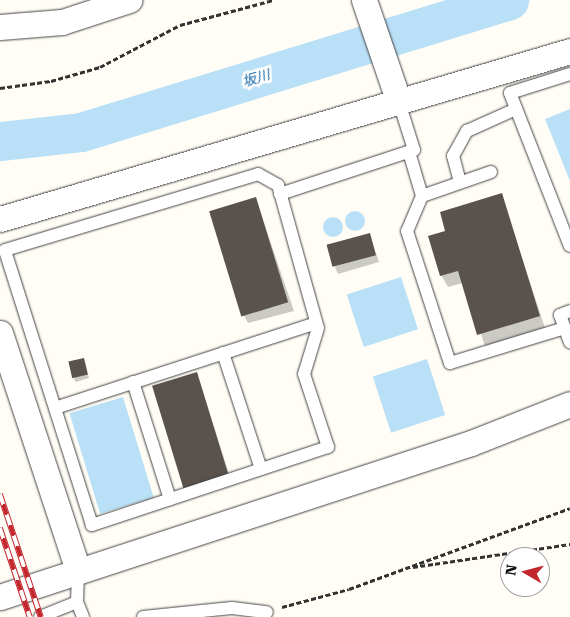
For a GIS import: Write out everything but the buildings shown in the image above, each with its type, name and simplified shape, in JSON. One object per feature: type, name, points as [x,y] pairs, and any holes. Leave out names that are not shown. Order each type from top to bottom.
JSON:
[{"type":"street","points":[[0,27],[62,22],[129,0]]},
{"type":"street","points":[[364,0],[397,96]]},
{"type":"street","points":[[0,219],[397,96],[570,51]]},
{"type":"street","points":[[0,333],[78,570]]},
{"type":"street","points":[[0,597],[471,443],[570,404]]},
{"type":"lane","points":[[570,74],[510,93],[570,246]]},
{"type":"lane","points":[[280,194],[414,150],[397,96]]},
{"type":"lane","points":[[460,182],[453,156],[467,131],[516,109]]},
{"type":"lane","points":[[408,152],[422,196],[407,231],[450,363],[565,328]]},
{"type":"lane","points":[[422,196],[491,172]]},
{"type":"lane","points":[[258,174],[278,185],[316,322],[304,374],[328,447],[92,525],[5,250],[258,174]]},
{"type":"lane","points":[[570,311],[560,315],[570,342]]},
{"type":"lane","points":[[55,408],[316,322]]},
{"type":"lane","points":[[223,353],[261,469]]},
{"type":"lane","points":[[133,382],[170,499]]},
{"type":"lane","points":[[78,570],[77,602],[83,617]]},
{"type":"lane","points":[[40,617],[77,602]]},
{"type":"lane","points":[[143,617],[232,608],[267,612]]},
{"type":"path","points":[[0,88],[51,81],[100,68],[180,25],[273,0]]},
{"type":"path","points":[[267,612],[405,568],[570,508]]},
{"type":"path","points":[[405,568],[570,544]]},
{"type":"water","points":[[570,109],[570,181],[545,119]]},
{"type":"water","points":[[355,211],[362,214],[365,221],[362,228],[355,231],[348,228],[345,221],[348,214]]},
{"type":"water","points":[[333,217],[340,220],[343,227],[340,234],[333,237],[326,234],[323,227],[326,220]]},
{"type":"water","points":[[401,277],[418,329],[364,347],[347,295]]},
{"type":"water","points":[[427,359],[445,415],[391,433],[373,377]]},
{"type":"water","points":[[123,397],[154,497],[100,514],[69,413]]},
{"type":"waterway","name":"坂川","points":[[0,141],[81,132],[509,0]]},
{"type":"railway","points":[[0,494],[41,617]]},
{"type":"railway","points":[[0,528],[30,617]]}]
